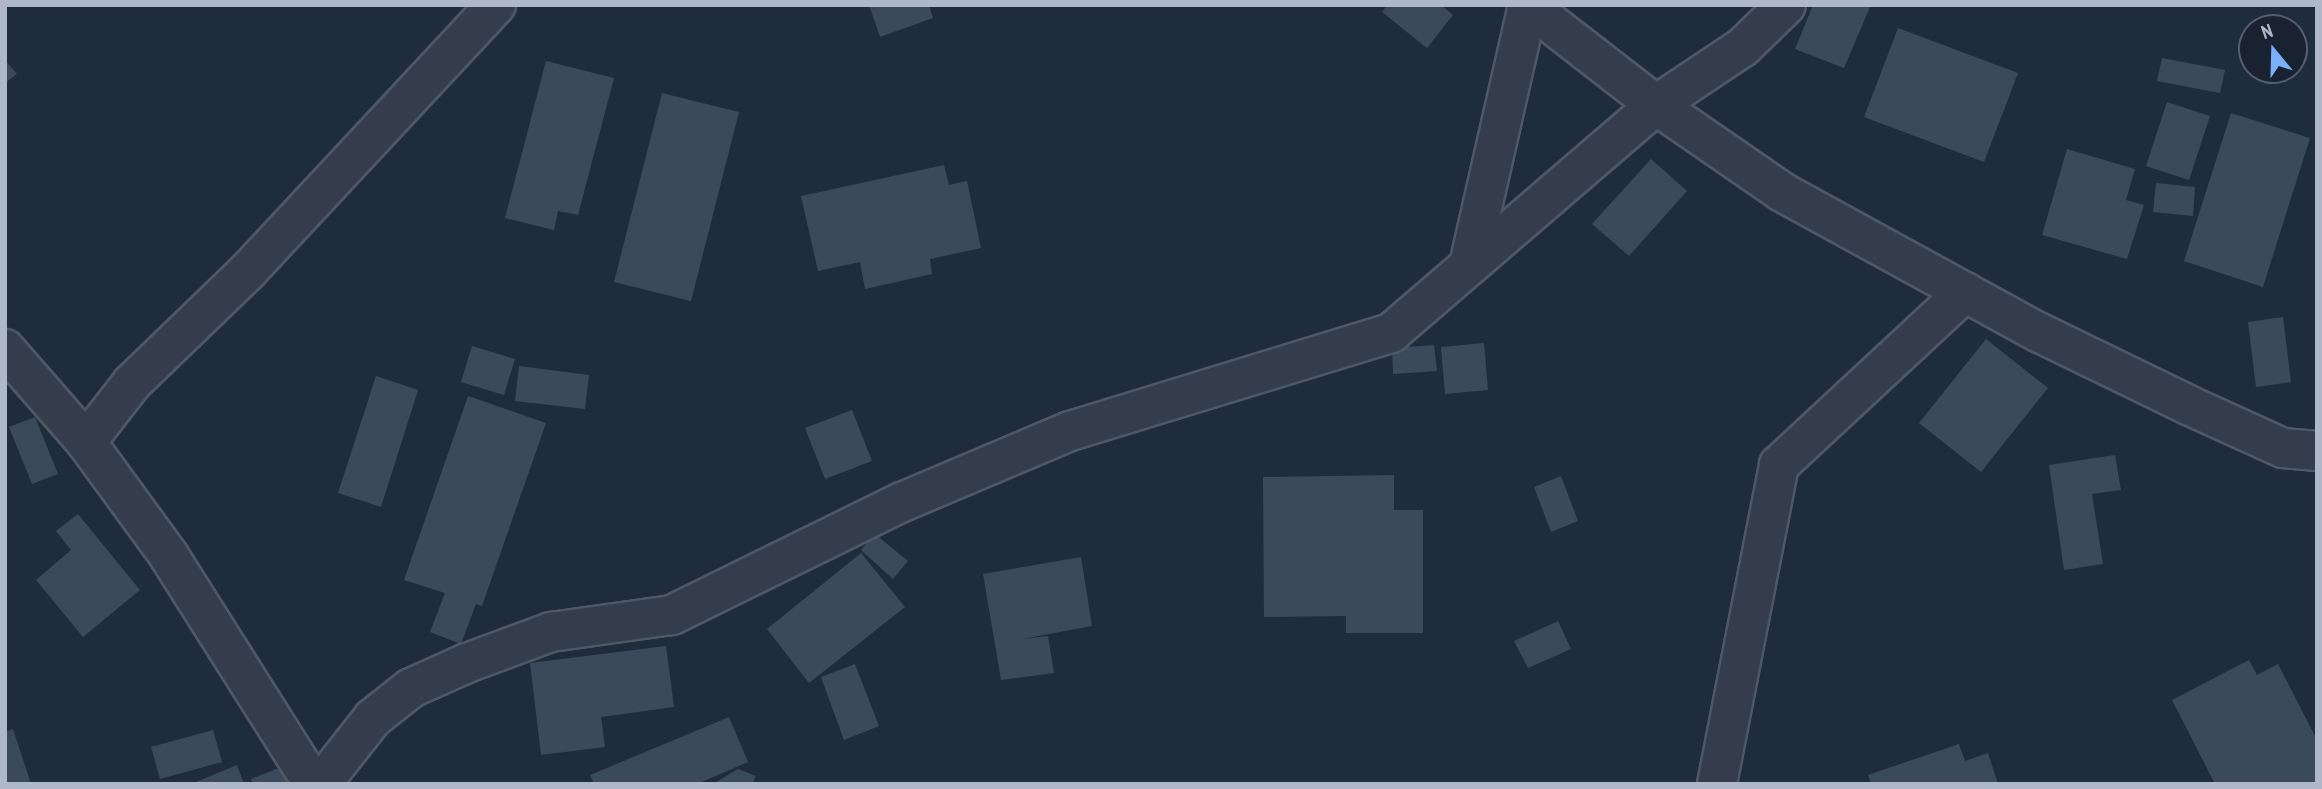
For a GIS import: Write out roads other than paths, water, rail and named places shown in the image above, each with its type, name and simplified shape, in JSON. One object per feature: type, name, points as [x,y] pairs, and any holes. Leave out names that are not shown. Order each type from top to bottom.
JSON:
[{"type":"street","points":[[86,442],[132,383],[247,272],[496,5]]},
{"type":"street","points":[[321,784],[373,718],[411,688],[551,632],[672,615],[902,502],[1070,431],[1391,333],[1656,105],[1743,47],[1786,5]]},
{"type":"street","points":[[1469,265],[1527,6],[1656,105],[1782,192],[1965,292],[2200,411],[2283,448],[2317,451]]},
{"type":"street","points":[[1717,784],[1779,465],[1965,292]]},
{"type":"street","points":[[5,349],[86,442],[169,556],[313,784]]}]
